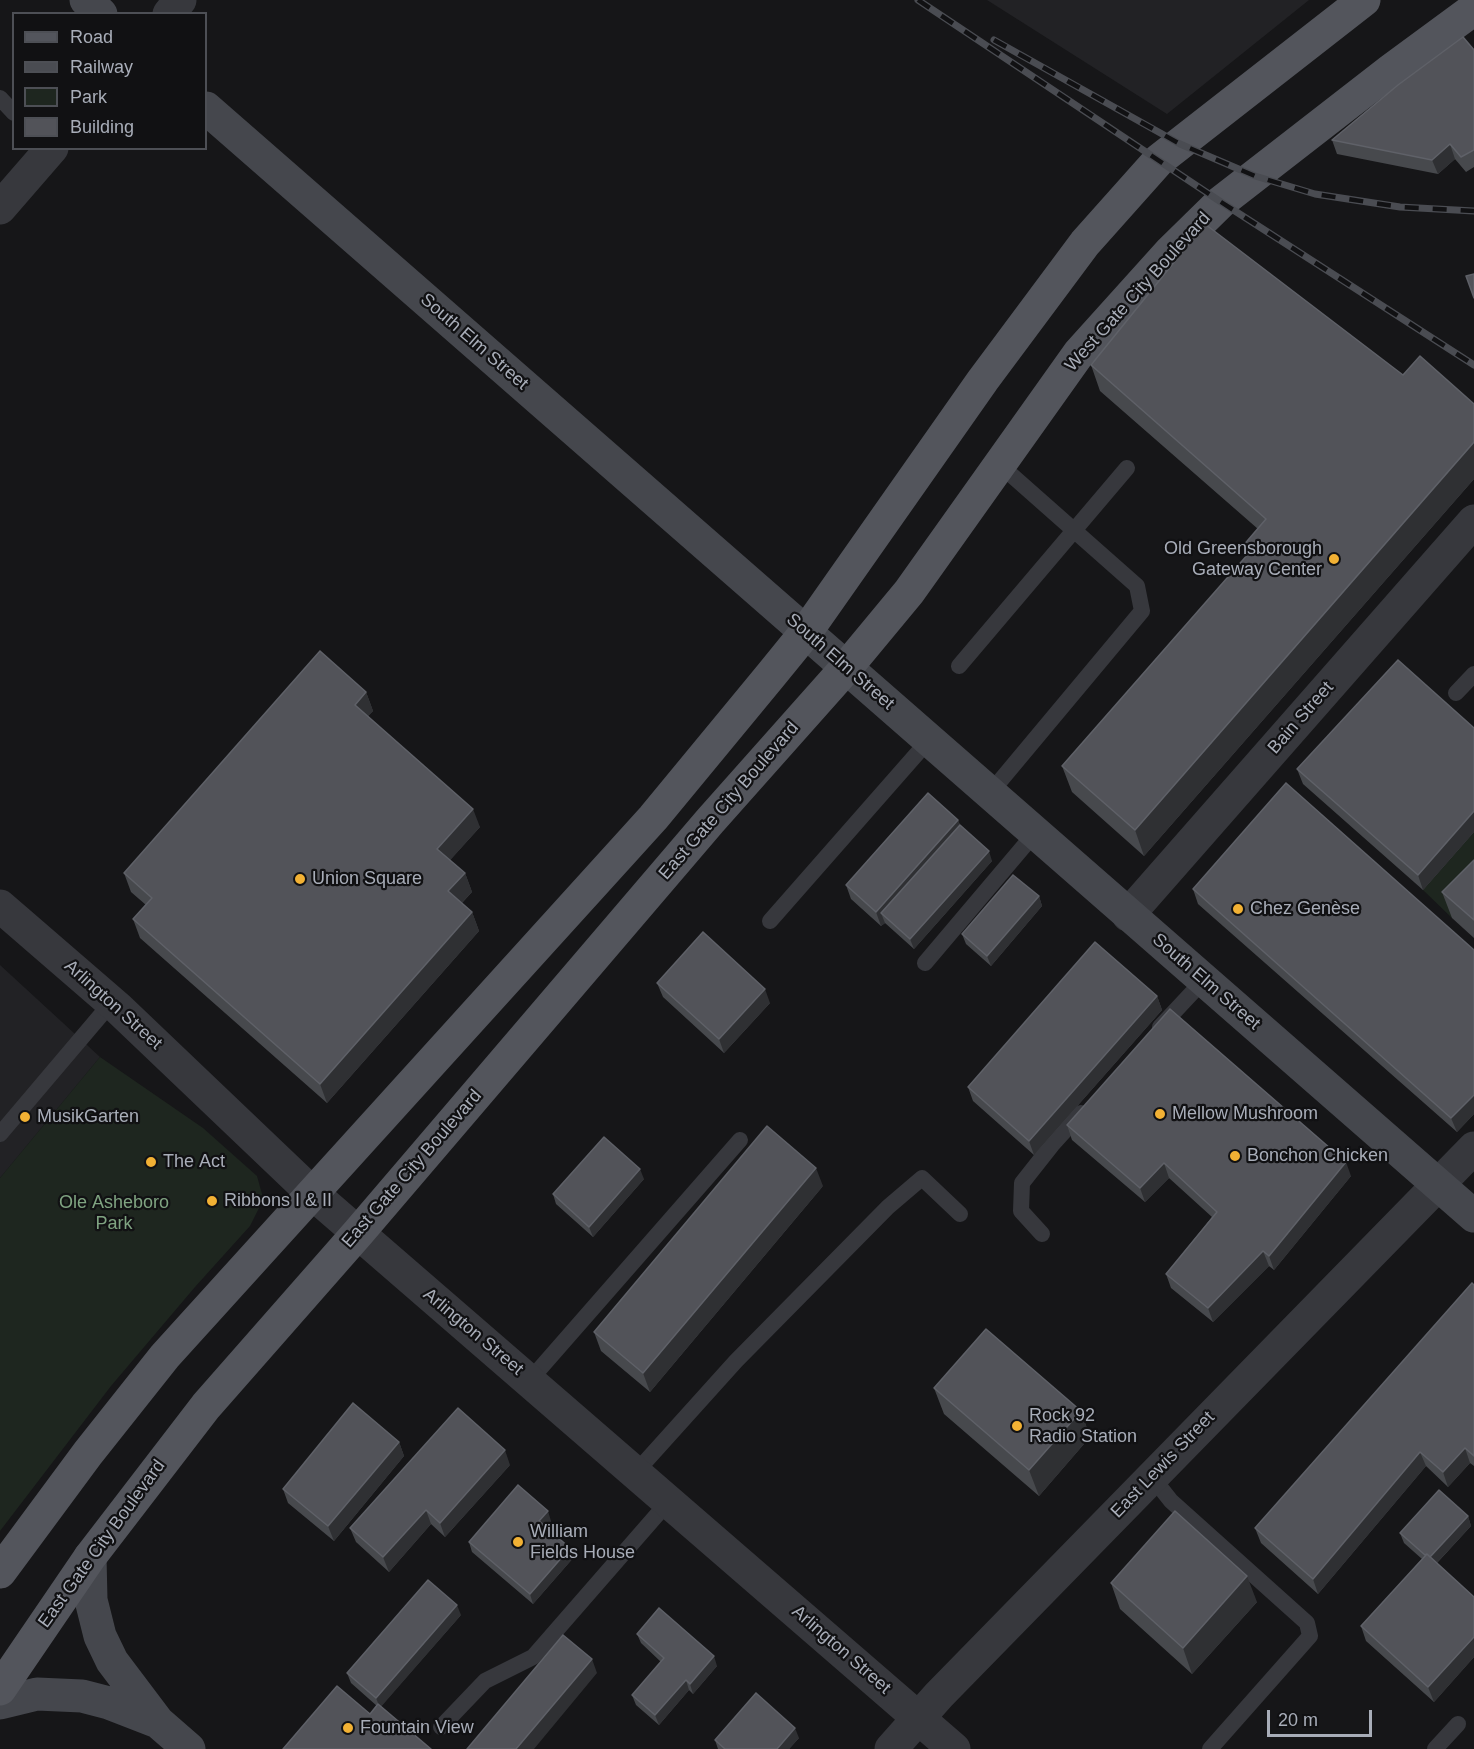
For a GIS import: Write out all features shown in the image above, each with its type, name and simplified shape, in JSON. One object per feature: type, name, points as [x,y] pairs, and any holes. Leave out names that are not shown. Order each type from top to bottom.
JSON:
[{"type":"main road","points":[[86,0],[99,12]]},
{"type":"main road","points":[[0,1572],[165,1356],[653,818],[806,632],[983,380],[1085,243],[1159,160],[1364,0]]},
{"type":"main road","name":"West Gate City Boulevard","points":[[846,668],[909,592],[1079,353],[1170,252],[1221,202],[1391,70],[1474,9]]},
{"type":"main road","name":"South Elm Street","points":[[207,109],[1474,1216]]},
{"type":"main road","name":"East Gate City Boulevard","points":[[0,1689],[90,1557],[206,1406],[358,1233],[703,830],[846,668]]},
{"type":"main road","points":[[90,1557],[91,1600],[100,1636],[112,1661],[158,1722],[189,1749]]},
{"type":"main road","points":[[0,1703],[37,1694],[82,1696],[109,1703],[158,1722]]},
{"type":"street","points":[[171,12],[180,0]]},
{"type":"street","points":[[0,208],[48,150]]},
{"type":"street","name":"Bain Street","points":[[1128,915],[1474,520]]},
{"type":"street","name":"Arlington Street","points":[[0,906],[112,1002],[312,1193],[954,1749]]},
{"type":"street","name":"East Lewis Street","points":[[891,1749],[918,1717],[1474,1148]]},
{"type":"lane","points":[[0,98],[12,111]]},
{"type":"lane","points":[[990,793],[1142,611],[1137,586],[999,464]]},
{"type":"lane","points":[[959,666],[1127,468]]},
{"type":"lane","points":[[1456,693],[1474,674]]},
{"type":"lane","points":[[770,921],[929,740]]},
{"type":"lane","points":[[925,963],[1035,833]]},
{"type":"lane","points":[[1148,1039],[1204,980]]},
{"type":"lane","points":[[0,1134],[112,1002]]},
{"type":"lane","points":[[1042,1234],[1021,1211],[1022,1183],[1088,1105]]},
{"type":"lane","points":[[530,1380],[740,1140]]},
{"type":"lane","points":[[636,1472],[736,1361],[888,1207],[922,1179],[960,1214]]},
{"type":"lane","points":[[1152,1477],[1171,1501],[1307,1623],[1310,1636],[1210,1749]]},
{"type":"lane","points":[[441,1727],[486,1681],[533,1657],[669,1501]]},
{"type":"lane","points":[[1435,1749],[1458,1724]]},
{"type":"shaded area","points":[[987,0],[1309,0],[1167,114]]},
{"type":"shaded area","name":"MusikGarten","points":[[0,965],[100,1057],[0,1178]]},
{"type":"green space","points":[[1474,832],[1474,895],[1452,918],[1423,890]]},
{"type":"green space","name":"Ole Asheboro Park","points":[[100,1057],[203,1128],[257,1176],[262,1202],[250,1226],[111,1386],[0,1531],[0,1178]]},
{"type":"building","points":[[1463,37],[1474,50],[1474,150],[1461,157],[1450,144],[1432,160],[1332,140],[1398,85]]},
{"type":"building","name":"Old Greensborough Gateway Center","points":[[1205,224],[1403,375],[1420,356],[1474,404],[1474,442],[1135,830],[1062,766],[1249,553],[1242,547],[1266,519],[1091,365]]},
{"type":"building","points":[[1474,274],[1474,298],[1466,276]]},
{"type":"building","name":"Union Square","points":[[320,651],[366,692],[355,705],[473,809],[437,849],[465,873],[448,891],[472,912],[320,1084],[133,919],[152,898],[124,873]]},
{"type":"building","points":[[1398,660],[1474,728],[1474,811],[1418,875],[1297,769]]},
{"type":"building","points":[[1286,783],[1474,950],[1474,1095],[1451,1118],[1193,889]]},
{"type":"building","points":[[928,793],[958,820],[876,912],[846,885]]},
{"type":"building","points":[[960,825],[989,851],[910,939],[881,913]]},
{"type":"building","points":[[1474,860],[1474,920],[1442,892]]},
{"type":"building","points":[[1013,875],[1039,896],[987,956],[962,934]]},
{"type":"building","points":[[703,932],[765,989],[719,1039],[657,983]]},
{"type":"building","points":[[1095,942],[1157,996],[1029,1141],[968,1087]]},
{"type":"building","points":[[1170,1009],[1346,1162],[1269,1256],[1263,1251],[1208,1308],[1166,1274],[1217,1212],[1164,1163],[1140,1188],[1067,1125]]},
{"type":"building","points":[[767,1126],[816,1168],[643,1373],[594,1332]]},
{"type":"building","points":[[604,1137],[640,1169],[589,1227],[553,1194]]},
{"type":"building","points":[[1472,1283],[1474,1285],[1474,1456],[1465,1448],[1443,1472],[1420,1452],[1313,1579],[1255,1528]]},
{"type":"building","name":"Rock 92 Radio Station","points":[[986,1329],[1081,1411],[1029,1470],[934,1388]]},
{"type":"building","points":[[353,1403],[399,1442],[328,1526],[283,1489]]},
{"type":"building","points":[[458,1408],[505,1450],[440,1523],[426,1510],[383,1557],[350,1528]]},
{"type":"building","name":"William Fields House","points":[[518,1485],[548,1511],[539,1521],[570,1548],[530,1594],[469,1542]]},
{"type":"building","points":[[1439,1490],[1468,1516],[1430,1557],[1400,1533]]},
{"type":"building","points":[[1175,1511],[1247,1576],[1183,1648],[1111,1583]]},
{"type":"building","points":[[1427,1554],[1474,1597],[1474,1637],[1428,1687],[1361,1626]]},
{"type":"building","points":[[428,1580],[457,1605],[376,1698],[347,1673]]},
{"type":"building","points":[[659,1608],[714,1656],[690,1684],[686,1680],[655,1715],[632,1695],[664,1658],[637,1634]]},
{"type":"building","points":[[563,1635],[592,1659],[516,1749],[467,1749]]},
{"type":"building","points":[[337,1686],[370,1714],[378,1704],[431,1749],[283,1749]]},
{"type":"building","points":[[756,1693],[795,1728],[777,1749],[725,1749],[715,1740]]},
{"type":"railway","points":[[918,0],[1221,202],[1474,365]]},
{"type":"railway","points":[[994,40],[1180,144],[1255,176],[1315,194],[1400,207],[1474,211]]},
{"type":"place","name":"Old Greensborough Gateway Center","points":[[1334,559]]},
{"type":"place","name":"Union Square","points":[[300,879]]},
{"type":"place","name":"Chez Genèse","points":[[1238,909]]},
{"type":"place","name":"Mellow Mushroom","points":[[1160,1114]]},
{"type":"place","name":"MusikGarten","points":[[25,1117]]},
{"type":"place","name":"Bonchon Chicken","points":[[1235,1156]]},
{"type":"place","name":"The Act","points":[[151,1162]]},
{"type":"place","name":"Ribbons I & II","points":[[212,1201]]},
{"type":"place","name":"Rock 92 Radio Station","points":[[1017,1426]]},
{"type":"place","name":"William Fields House","points":[[518,1542]]},
{"type":"place","name":"Fountain View","points":[[348,1728]]}]
